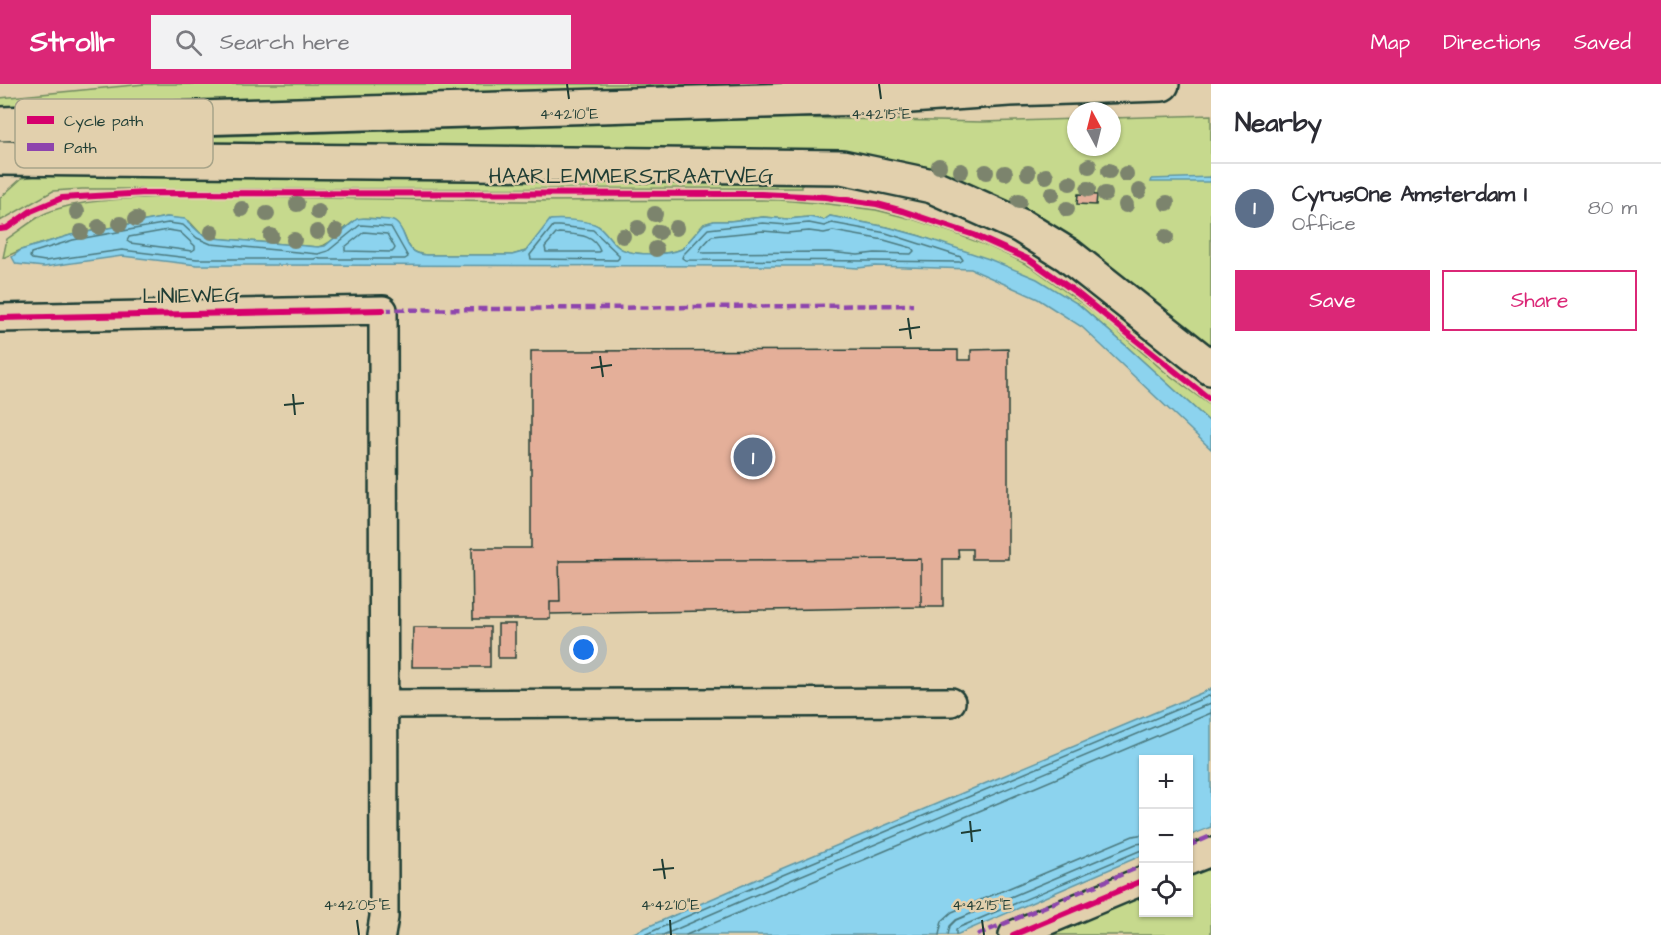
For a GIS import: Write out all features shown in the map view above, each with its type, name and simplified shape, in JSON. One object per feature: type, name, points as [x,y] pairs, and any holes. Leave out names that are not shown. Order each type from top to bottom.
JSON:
[{"type":"main road","points":[[213,118],[896,98],[1008,89],[1162,84]]},
{"type":"main road","points":[[0,124],[15,124]]},
{"type":"main road","name":"HAARLEMMERSTRAATWEG","points":[[0,158],[15,158]]},
{"type":"main road","name":"HAARLEMMERSTRAATWEG","points":[[213,160],[842,166],[932,186],[1021,226],[1068,255],[1211,368]]},
{"type":"street","name":"LINIEWEG","points":[[0,318],[383,310],[384,704]]},
{"type":"street","points":[[381,935],[384,917],[384,704],[951,702]]},
{"type":"street","points":[[1193,859],[1211,852]]},
{"type":"street","points":[[1013,935],[1139,882]]},
{"type":"green space","points":[[145,84],[706,84],[213,102],[213,99],[15,99],[15,108],[0,108],[0,98]]},
{"type":"green space","points":[[1211,115],[1211,351],[959,182],[213,152],[213,136],[797,118],[982,122],[1067,119],[1067,156],[1121,156],[1121,118]]},
{"type":"green space","points":[[57,173],[802,178],[802,188],[82,189],[53,191],[0,221],[0,198],[22,178]]},
{"type":"green space","points":[[186,196],[524,201],[779,200],[876,210],[951,232],[988,246],[1033,268],[1101,317],[1165,372],[1211,406],[1211,423],[1078,304],[953,248],[920,236],[830,216],[824,220],[809,217],[788,219],[763,217],[714,221],[704,224],[682,249],[668,253],[649,254],[623,250],[594,224],[551,220],[526,251],[512,255],[419,254],[410,247],[396,223],[378,219],[360,219],[349,225],[330,242],[318,247],[213,238],[200,233],[189,221],[167,217],[71,235],[21,250],[3,258],[7,239],[42,215],[57,209],[112,200]]},
{"type":"green space","points":[[1211,867],[1211,935],[1048,935],[1139,897],[1139,917],[1193,917],[1193,874]]},
{"type":"water","points":[[1211,177],[1211,182],[1151,182],[1152,179]]},
{"type":"water","points":[[830,216],[887,227],[989,259],[1037,279],[1078,304],[1211,423],[1211,449],[1082,327],[1038,299],[971,269],[875,266],[858,268],[828,266],[197,265],[122,256],[44,267],[16,264],[12,257],[21,250],[71,235],[167,217],[185,219],[200,233],[213,238],[318,247],[325,246],[357,219],[388,220],[399,226],[409,246],[418,253],[426,255],[512,255],[526,251],[550,220],[575,220],[594,224],[623,250],[649,254],[668,253],[682,249],[704,224],[714,221],[763,217],[788,219],[809,217],[824,220]]},
{"type":"water","points":[[1211,689],[1211,827],[1193,834],[1193,755],[1139,755],[1139,857],[956,935],[629,935]]},
{"type":"building","points":[[1078,194],[1097,195],[1096,205],[1077,204]]},
{"type":"building","points":[[1008,349],[1008,559],[972,559],[972,549],[958,549],[959,559],[943,559],[943,607],[921,607],[921,559],[559,561],[560,602],[550,602],[550,619],[473,619],[472,548],[531,548],[531,351],[958,350],[958,360],[971,360],[971,350]]},
{"type":"building","points":[[921,559],[921,607],[550,614],[550,602],[560,602],[559,561]]},
{"type":"building","points":[[498,624],[515,624],[515,658],[498,658]]},
{"type":"building","points":[[413,627],[490,627],[490,667],[412,667]]},
{"type":"marked path","points":[[383,310],[913,305]]},
{"type":"marked path","points":[[1193,844],[1211,836]]},
{"type":"marked path","points":[[977,935],[1139,867]]},
{"type":"cycle path","points":[[0,229],[7,228],[31,211],[62,198],[146,193],[761,194],[825,197],[877,204],[974,235],[1030,260],[1077,293],[1211,400]]},
{"type":"cycle path","points":[[0,318],[383,310]]},
{"type":"cycle path","points":[[1013,935],[1139,882]]},
{"type":"place","name":"CyrusOne Amsterdam I","points":[[753,457]]}]
